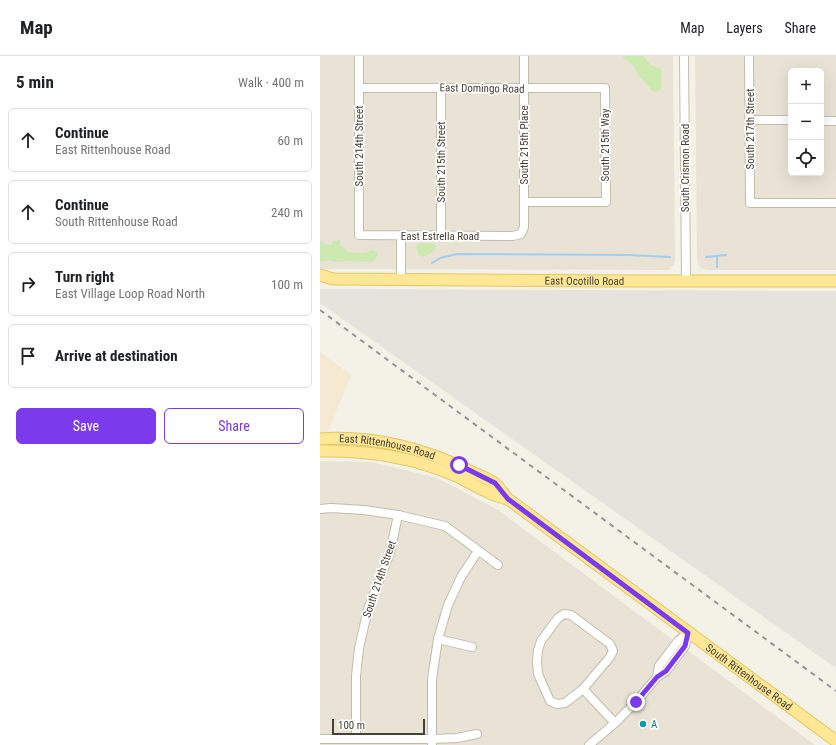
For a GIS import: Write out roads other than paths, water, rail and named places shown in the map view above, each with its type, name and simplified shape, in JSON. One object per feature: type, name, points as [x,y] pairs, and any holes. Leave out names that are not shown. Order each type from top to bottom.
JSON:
[{"type":"main road","name":"East Ocotillo Road","points":[[320,275],[334,279],[401,280],[836,281]]},
{"type":"main road","name":"East Ocotillo Road","points":[[320,284],[334,279]]},
{"type":"main road","name":"East Rittenhouse Road","points":[[320,439],[360,440],[392,444],[425,452],[459,465],[495,483],[508,499]]},
{"type":"main road","name":"East Rittenhouse Road","points":[[320,450],[367,452],[415,461],[454,475],[490,494],[508,499]]},
{"type":"main road","name":"South Rittenhouse Road","points":[[508,499],[836,741]]},
{"type":"street","name":"South 214th Street","points":[[359,56],[359,235]]},
{"type":"street","name":"South 215th Place","points":[[521,234],[524,227],[524,56]]},
{"type":"street","name":"South Crismon Road","points":[[684,56],[686,280]]},
{"type":"street","name":"South 217th Street","points":[[749,56],[750,203],[836,203]]},
{"type":"street","name":"East Domingo Road","points":[[359,88],[605,88]]},
{"type":"street","name":"South 215th Street","points":[[441,236],[442,88]]},
{"type":"street","name":"South 215th Way","points":[[524,202],[606,202],[605,88]]},
{"type":"street","points":[[750,120],[788,120]]},
{"type":"street","points":[[824,121],[836,121]]},
{"type":"street","name":"East Estrella Road","points":[[359,235],[513,236],[521,234]]},
{"type":"street","points":[[401,236],[401,280]]},
{"type":"street","points":[[320,509],[331,508],[364,510],[398,515],[445,526],[498,565]]},
{"type":"street","name":"South 214th Street","points":[[356,740],[356,676],[359,648],[368,609],[390,553],[398,515]]},
{"type":"street","points":[[432,742],[432,679],[438,639],[448,605],[461,577],[478,551]]},
{"type":"street","points":[[564,614],[570,615],[610,644],[613,650],[610,657],[583,689],[565,703],[557,704],[550,701],[538,674],[538,650],[541,641],[558,618],[564,614]]},
{"type":"street","points":[[589,745],[615,723],[636,702],[657,677],[666,671],[685,646],[688,633]]},
{"type":"street","points":[[438,639],[472,647]]},
{"type":"street","points":[[583,689],[615,723]]},
{"type":"street","points":[[320,739],[432,742],[477,734]]},
{"type":"waterway","points":[[432,263],[440,258],[457,254],[628,255],[670,257]]},
{"type":"waterway","points":[[706,257],[726,255]]},
{"type":"waterway","points":[[717,256],[717,267]]},
{"type":"railway","points":[[320,310],[836,691]]},
{"type":"place","name":"A","points":[[643,724]]}]
